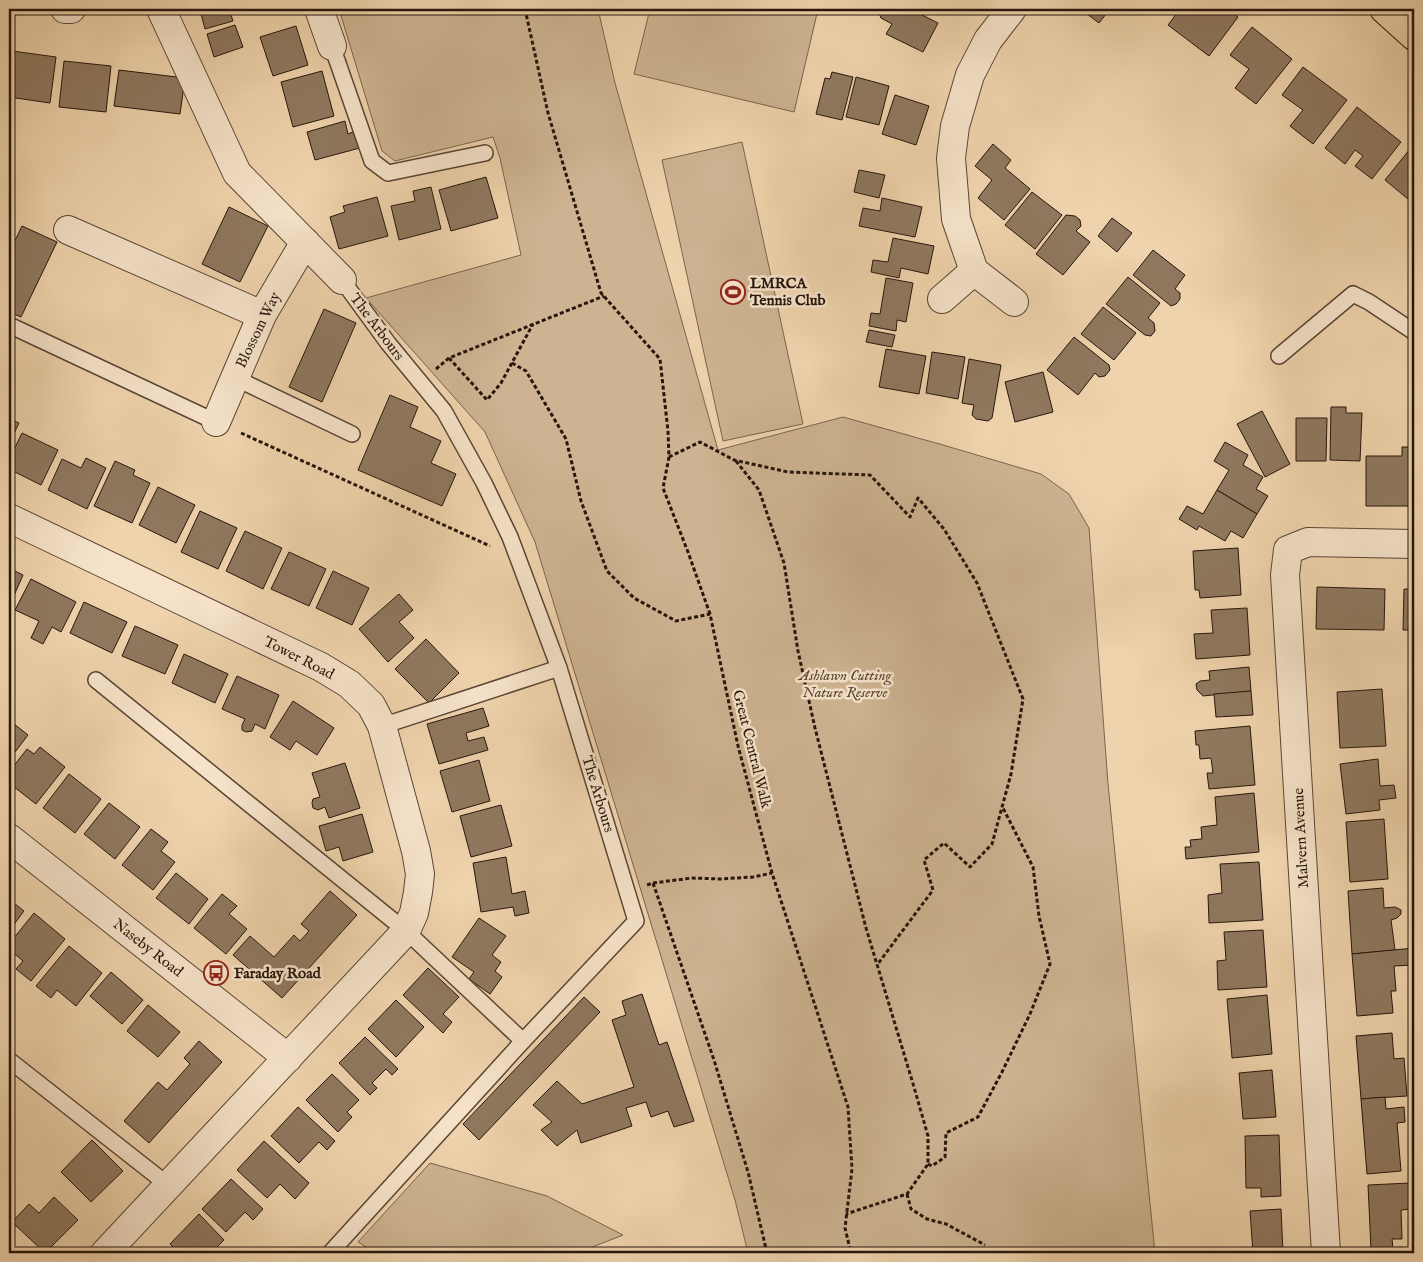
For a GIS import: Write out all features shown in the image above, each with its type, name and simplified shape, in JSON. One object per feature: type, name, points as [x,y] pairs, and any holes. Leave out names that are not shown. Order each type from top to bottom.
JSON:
[{"type":"highway","points":[[1393,12],[1414,36]]},
{"type":"street","points":[[65,9],[72,9]]},
{"type":"street","name":"The Arbours","points":[[161,9],[237,173],[342,280]]},
{"type":"street","points":[[319,9],[332,46]]},
{"type":"street","points":[[1012,9],[988,40],[970,75],[954,126],[951,158],[956,219],[974,270],[1014,302]]},
{"type":"street","points":[[68,230],[262,315]]},
{"type":"street","name":"Blossom Way","points":[[216,422],[262,315],[305,242]]},
{"type":"street","points":[[942,299],[974,270]]},
{"type":"street","name":"Tower Road","points":[[9,518],[321,667],[349,684],[371,705],[382,726],[416,851],[420,874],[414,913],[406,931]]},
{"type":"street","name":"Malvern Avenue","points":[[1326,1253],[1285,575],[1288,550],[1308,542],[1414,544]]},
{"type":"street","name":"Naseby Road","points":[[9,838],[288,1058]]},
{"type":"street","points":[[105,1253],[406,931]]},
{"type":"lane","points":[[332,46],[372,161],[388,173],[485,152]]},
{"type":"lane","name":"The Arbours","points":[[342,280],[388,344],[444,411],[484,483],[510,537],[559,668],[636,921],[523,1041]]},
{"type":"lane","points":[[1279,356],[1353,294],[1369,302],[1414,332]]},
{"type":"lane","points":[[9,325],[216,422]]},
{"type":"lane","points":[[235,378],[352,434]]},
{"type":"lane","points":[[382,726],[559,668]]},
{"type":"lane","points":[[96,680],[406,931],[523,1041],[330,1253]]},
{"type":"lane","points":[[9,1060],[168,1185]]},
{"type":"path","points":[[420,382],[449,358],[602,295],[548,113],[525,9]]},
{"type":"path","name":"Great Central Walk","points":[[602,295],[660,359],[669,457],[663,488],[710,614],[738,746],[772,873],[848,1107],[852,1169],[845,1228],[851,1253]]},
{"type":"path","points":[[449,358],[487,400],[501,383],[533,324]]},
{"type":"path","points":[[512,363],[526,371],[566,439],[581,501],[606,571],[634,598],[676,621],[710,614]]},
{"type":"path","points":[[216,422],[518,559]]},
{"type":"path","points":[[669,457],[700,442],[736,460],[788,472],[870,475],[910,517],[918,498],[944,529],[977,583],[1023,699],[1011,774],[992,844],[970,867],[944,843],[924,860],[933,890],[877,964]]},
{"type":"path","points":[[736,460],[759,490],[784,563],[798,651],[815,728],[866,928],[928,1136],[928,1164],[907,1194],[846,1214]]},
{"type":"path","points":[[928,1164],[932,1166],[945,1157],[946,1133],[978,1116],[1030,1014],[1050,964],[1039,916],[1033,867],[1002,806]]},
{"type":"path","points":[[627,892],[653,883],[692,878],[753,878],[772,873]]},
{"type":"path","points":[[653,883],[714,1060],[748,1172],[768,1253]]},
{"type":"path","points":[[907,1194],[911,1209],[927,1219],[946,1224],[985,1245]]},
{"type":"green space","name":"Ashlawn Cutting Nature Reserve","points":[[339,9],[598,9],[615,83],[718,450],[843,417],[1041,474],[1069,494],[1089,528],[1108,784],[1155,1253],[748,1253],[735,1200],[535,542],[485,432],[366,298],[521,255],[500,158],[493,137],[395,161],[382,151]]},
{"type":"green space","points":[[650,9],[818,9],[794,112],[634,74]]},
{"type":"green space","name":"LMRCA Tennis Club","points":[[742,142],[803,424],[723,441],[662,160]]},
{"type":"green space","points":[[430,1163],[547,1196],[623,1235],[577,1253],[376,1253],[358,1242]]},
{"type":"building","points":[[229,9],[233,21],[205,29],[200,10]]},
{"type":"building","points":[[882,9],[910,9],[938,23],[923,52],[886,34],[892,24],[881,18],[879,13]]},
{"type":"building","points":[[1091,9],[1110,9],[1099,23],[1087,14]]},
{"type":"building","points":[[1180,9],[1227,9],[1238,17],[1209,56],[1168,25]]},
{"type":"building","points":[[235,25],[243,47],[214,57],[207,34]]},
{"type":"building","points":[[296,26],[308,65],[273,76],[260,37]]},
{"type":"building","points":[[1252,27],[1292,59],[1256,104],[1235,88],[1249,69],[1230,55]]},
{"type":"building","points":[[12,51],[56,57],[50,103],[9,97]]},
{"type":"building","points":[[64,61],[111,66],[106,112],[59,107]]},
{"type":"building","points":[[1303,67],[1347,100],[1313,144],[1290,126],[1303,110],[1282,95]]},
{"type":"building","points":[[119,70],[185,78],[180,114],[114,106]]},
{"type":"building","points":[[322,71],[334,116],[293,127],[281,82]]},
{"type":"building","points":[[832,72],[853,77],[842,120],[816,114],[825,78],[830,79]]},
{"type":"building","points":[[856,77],[889,86],[879,125],[846,117]]},
{"type":"building","points":[[895,95],[929,106],[916,145],[882,134]]},
{"type":"building","points":[[1357,107],[1401,142],[1372,179],[1355,166],[1363,156],[1355,150],[1345,164],[1325,148]]},
{"type":"building","points":[[345,121],[348,134],[355,131],[360,148],[315,160],[307,132]]},
{"type":"building","points":[[993,144],[1011,160],[1005,168],[1030,189],[1004,220],[978,198],[992,180],[975,166]]},
{"type":"building","points":[[1410,149],[1414,152],[1414,204],[1385,180]]},
{"type":"building","points":[[859,170],[885,175],[879,198],[854,192]]},
{"type":"building","points":[[486,177],[498,218],[451,231],[439,190]]},
{"type":"building","points":[[431,187],[441,229],[399,240],[391,206],[415,201],[413,191]]},
{"type":"building","points":[[1032,192],[1062,215],[1035,249],[1005,225]]},
{"type":"building","points":[[377,197],[388,236],[339,249],[330,217],[345,212],[343,206]]},
{"type":"building","points":[[882,198],[922,207],[915,237],[859,226],[863,208],[880,211]]},
{"type":"building","points":[[229,207],[268,226],[240,282],[202,264]]},
{"type":"building","points":[[1066,215],[1075,216],[1080,220],[1081,226],[1076,231],[1090,242],[1063,275],[1036,254]]},
{"type":"building","points":[[1112,218],[1132,233],[1117,252],[1098,236]]},
{"type":"building","points":[[22,226],[57,242],[21,317],[9,312],[9,253]]},
{"type":"building","points":[[893,238],[934,246],[928,274],[901,268],[899,278],[871,272],[873,260],[888,262]]},
{"type":"building","points":[[1153,250],[1185,275],[1175,289],[1180,293],[1180,299],[1171,306],[1133,275]]},
{"type":"building","points":[[1128,277],[1160,303],[1148,318],[1154,323],[1155,331],[1151,336],[1145,335],[1106,304]]},
{"type":"building","points":[[886,278],[913,283],[906,322],[897,320],[896,331],[869,326],[871,313],[880,314]]},
{"type":"building","points":[[1103,307],[1136,333],[1114,360],[1081,334]]},
{"type":"building","points":[[324,309],[356,323],[322,402],[289,387]]},
{"type":"building","points":[[869,330],[895,335],[892,347],[866,342]]},
{"type":"building","points":[[1074,337],[1109,365],[1110,370],[1105,376],[1099,377],[1095,373],[1078,395],[1047,370]]},
{"type":"building","points":[[886,349],[926,356],[919,394],[879,387]]},
{"type":"building","points":[[932,352],[965,357],[958,399],[926,393]]},
{"type":"building","points":[[969,359],[1001,365],[992,418],[988,421],[976,419],[972,415],[974,405],[962,403]]},
{"type":"building","points":[[1043,372],[1053,412],[1015,422],[1005,382]]},
{"type":"building","points":[[390,395],[418,407],[410,427],[441,441],[431,463],[456,474],[442,506],[358,470]]},
{"type":"building","points":[[1331,407],[1346,407],[1346,413],[1362,413],[1360,461],[1330,460]]},
{"type":"building","points":[[1262,411],[1290,464],[1265,477],[1237,424]]},
{"type":"building","points":[[1296,418],[1327,418],[1326,461],[1296,461]]},
{"type":"building","points":[[9,419],[19,423],[9,444]]},
{"type":"building","points":[[22,433],[58,450],[41,485],[9,469],[9,460]]},
{"type":"building","points":[[1225,442],[1248,455],[1243,465],[1263,477],[1256,489],[1268,496],[1257,514],[1217,490],[1229,470],[1214,461]]},
{"type":"building","points":[[1402,447],[1414,447],[1414,506],[1366,506],[1366,456],[1402,456]]},
{"type":"building","points":[[86,458],[106,468],[87,509],[48,490],[62,459],[81,468]]},
{"type":"building","points":[[115,461],[135,470],[133,475],[150,483],[132,523],[94,506]]},
{"type":"building","points":[[158,487],[195,505],[176,543],[139,525]]},
{"type":"building","points":[[1217,490],[1257,514],[1243,538],[1231,531],[1225,541],[1199,526],[1197,530],[1179,519],[1187,506],[1203,514]]},
{"type":"building","points":[[200,511],[237,528],[218,569],[181,552]]},
{"type":"building","points":[[245,531],[282,548],[263,589],[226,571]]},
{"type":"building","points":[[1238,548],[1241,595],[1200,598],[1199,590],[1195,590],[1193,551]]},
{"type":"building","points":[[289,552],[326,569],[309,606],[271,589]]},
{"type":"building","points":[[9,568],[23,575],[9,607]]},
{"type":"building","points":[[333,571],[369,588],[352,625],[316,608]]},
{"type":"building","points":[[31,579],[76,602],[61,632],[52,627],[43,644],[31,638],[39,621],[15,610]]},
{"type":"building","points":[[1317,587],[1385,589],[1384,630],[1316,629]]},
{"type":"building","points":[[1404,589],[1414,589],[1414,630],[1403,630]]},
{"type":"building","points":[[399,594],[413,610],[399,622],[414,638],[388,662],[359,629]]},
{"type":"building","points":[[84,602],[127,622],[112,653],[70,633]]},
{"type":"building","points":[[1247,608],[1250,655],[1196,659],[1194,634],[1213,633],[1211,610]]},
{"type":"building","points":[[135,626],[178,645],[165,674],[122,656]]},
{"type":"building","points":[[426,639],[459,673],[429,703],[395,669]]},
{"type":"building","points":[[184,654],[228,674],[215,703],[172,683]]},
{"type":"building","points":[[1249,667],[1251,691],[1203,696],[1197,690],[1196,684],[1200,681],[1210,680],[1209,671]]},
{"type":"building","points":[[237,676],[279,695],[265,729],[255,724],[252,731],[246,732],[242,730],[245,719],[222,709]]},
{"type":"building","points":[[1382,689],[1386,746],[1340,748],[1337,692]]},
{"type":"building","points":[[1251,691],[1253,715],[1216,717],[1214,694]]},
{"type":"building","points":[[293,701],[334,728],[317,755],[296,741],[290,750],[270,737]]},
{"type":"building","points":[[483,708],[489,726],[466,733],[468,741],[484,737],[488,750],[439,764],[427,724]]},
{"type":"building","points":[[9,720],[28,735],[9,760]]},
{"type":"building","points":[[1250,726],[1255,785],[1209,789],[1207,773],[1213,773],[1211,758],[1200,759],[1195,731]]},
{"type":"building","points":[[40,747],[65,767],[36,804],[9,783],[9,772],[27,749],[34,754]]},
{"type":"building","points":[[1378,759],[1380,786],[1394,785],[1396,798],[1379,800],[1380,810],[1346,814],[1340,764]]},
{"type":"building","points":[[479,760],[490,801],[452,812],[440,771]]},
{"type":"building","points":[[345,763],[360,808],[329,818],[325,807],[318,810],[313,808],[313,799],[320,797],[312,773]]},
{"type":"building","points":[[69,774],[101,799],[75,833],[43,808]]},
{"type":"building","points":[[1254,793],[1259,852],[1186,859],[1185,847],[1191,847],[1190,840],[1202,839],[1201,827],[1217,825],[1215,797]]},
{"type":"building","points":[[109,803],[140,827],[115,859],[84,834]]},
{"type":"building","points":[[501,805],[512,846],[471,857],[460,816]]},
{"type":"building","points":[[362,814],[373,852],[343,861],[339,847],[326,851],[319,826]]},
{"type":"building","points":[[1384,819],[1388,879],[1350,882],[1346,822]]},
{"type":"building","points":[[151,829],[168,842],[161,851],[175,862],[153,890],[122,865]]},
{"type":"building","points":[[506,857],[512,894],[525,891],[529,913],[515,916],[513,907],[481,912],[473,863]]},
{"type":"building","points":[[1259,862],[1263,920],[1209,923],[1208,895],[1222,893],[1220,864]]},
{"type":"building","points":[[176,873],[208,899],[189,924],[156,898]]},
{"type":"building","points":[[1383,888],[1384,908],[1395,907],[1401,910],[1401,914],[1397,918],[1391,920],[1395,950],[1352,954],[1348,891]]},
{"type":"building","points":[[330,891],[357,915],[282,998],[233,955],[250,936],[274,957],[294,935],[300,941],[309,931],[301,924]]},
{"type":"building","points":[[222,894],[237,906],[229,914],[247,929],[226,954],[194,928]]},
{"type":"building","points":[[9,899],[24,911],[9,931]]},
{"type":"building","points":[[34,913],[65,939],[31,981],[16,969],[23,961],[9,949],[9,944]]},
{"type":"building","points":[[479,918],[506,936],[492,955],[501,962],[495,971],[502,977],[490,994],[469,979],[474,972],[452,957]]},
{"type":"building","points":[[1263,930],[1267,987],[1218,990],[1217,961],[1226,960],[1224,932]]},
{"type":"building","points":[[69,946],[102,973],[76,1006],[57,990],[51,998],[36,986]]},
{"type":"building","points":[[1414,948],[1414,965],[1394,966],[1396,991],[1391,991],[1393,1013],[1357,1016],[1352,954]]},
{"type":"building","points":[[428,968],[459,997],[443,1014],[452,1022],[443,1033],[403,995]]},
{"type":"building","points":[[111,972],[143,1000],[122,1024],[90,996]]},
{"type":"building","points":[[642,994],[659,1045],[667,1042],[694,1121],[674,1127],[668,1111],[651,1117],[646,1102],[626,1108],[632,1126],[581,1143],[577,1130],[557,1146],[541,1130],[552,1122],[533,1105],[557,1081],[582,1104],[634,1087],[612,1020],[626,1015],[622,1001]]},
{"type":"building","points":[[1267,995],[1272,1054],[1232,1058],[1227,999]]},
{"type":"building","points":[[584,997],[600,1012],[479,1140],[463,1124]]},
{"type":"building","points":[[396,1000],[424,1027],[396,1057],[368,1029]]},
{"type":"building","points":[[148,1005],[180,1032],[158,1057],[127,1031]]},
{"type":"building","points":[[1392,1033],[1394,1059],[1404,1058],[1407,1096],[1361,1099],[1356,1036]]},
{"type":"building","points":[[365,1037],[398,1069],[392,1075],[386,1069],[372,1083],[377,1088],[370,1095],[339,1063]]},
{"type":"building","points":[[199,1041],[222,1062],[149,1143],[124,1121],[158,1082],[167,1090],[190,1064],[184,1058]]},
{"type":"building","points":[[1272,1070],[1276,1117],[1243,1119],[1239,1073]]},
{"type":"building","points":[[332,1074],[359,1100],[347,1112],[352,1117],[338,1132],[306,1100]]},
{"type":"building","points":[[1385,1097],[1386,1109],[1404,1107],[1405,1122],[1397,1123],[1401,1171],[1367,1174],[1361,1099]]},
{"type":"building","points":[[298,1107],[335,1141],[327,1150],[319,1142],[299,1163],[271,1136]]},
{"type":"building","points":[[1279,1135],[1281,1196],[1261,1197],[1261,1188],[1246,1188],[1245,1136]]},
{"type":"building","points":[[92,1140],[123,1171],[91,1202],[61,1172]]},
{"type":"building","points":[[264,1141],[309,1183],[295,1199],[280,1184],[267,1198],[237,1170]]},
{"type":"building","points":[[231,1179],[263,1209],[253,1220],[245,1212],[226,1232],[202,1209]]},
{"type":"building","points":[[1410,1183],[1411,1209],[1401,1210],[1402,1239],[1392,1239],[1393,1248],[1371,1249],[1368,1185]]},
{"type":"building","points":[[54,1197],[78,1220],[45,1253],[12,1222],[29,1204],[39,1213]]},
{"type":"building","points":[[1281,1209],[1283,1253],[1253,1253],[1250,1211]]},
{"type":"building","points":[[199,1214],[224,1240],[211,1253],[179,1253],[170,1244]]},
{"type":"building","points":[[1403,1247],[1403,1253],[1371,1253],[1371,1249]]},
{"type":"place","name":"LMRCA Tennis Club","points":[[733,292]]},
{"type":"place","name":"Faraday Road","points":[[216,973]]}]
